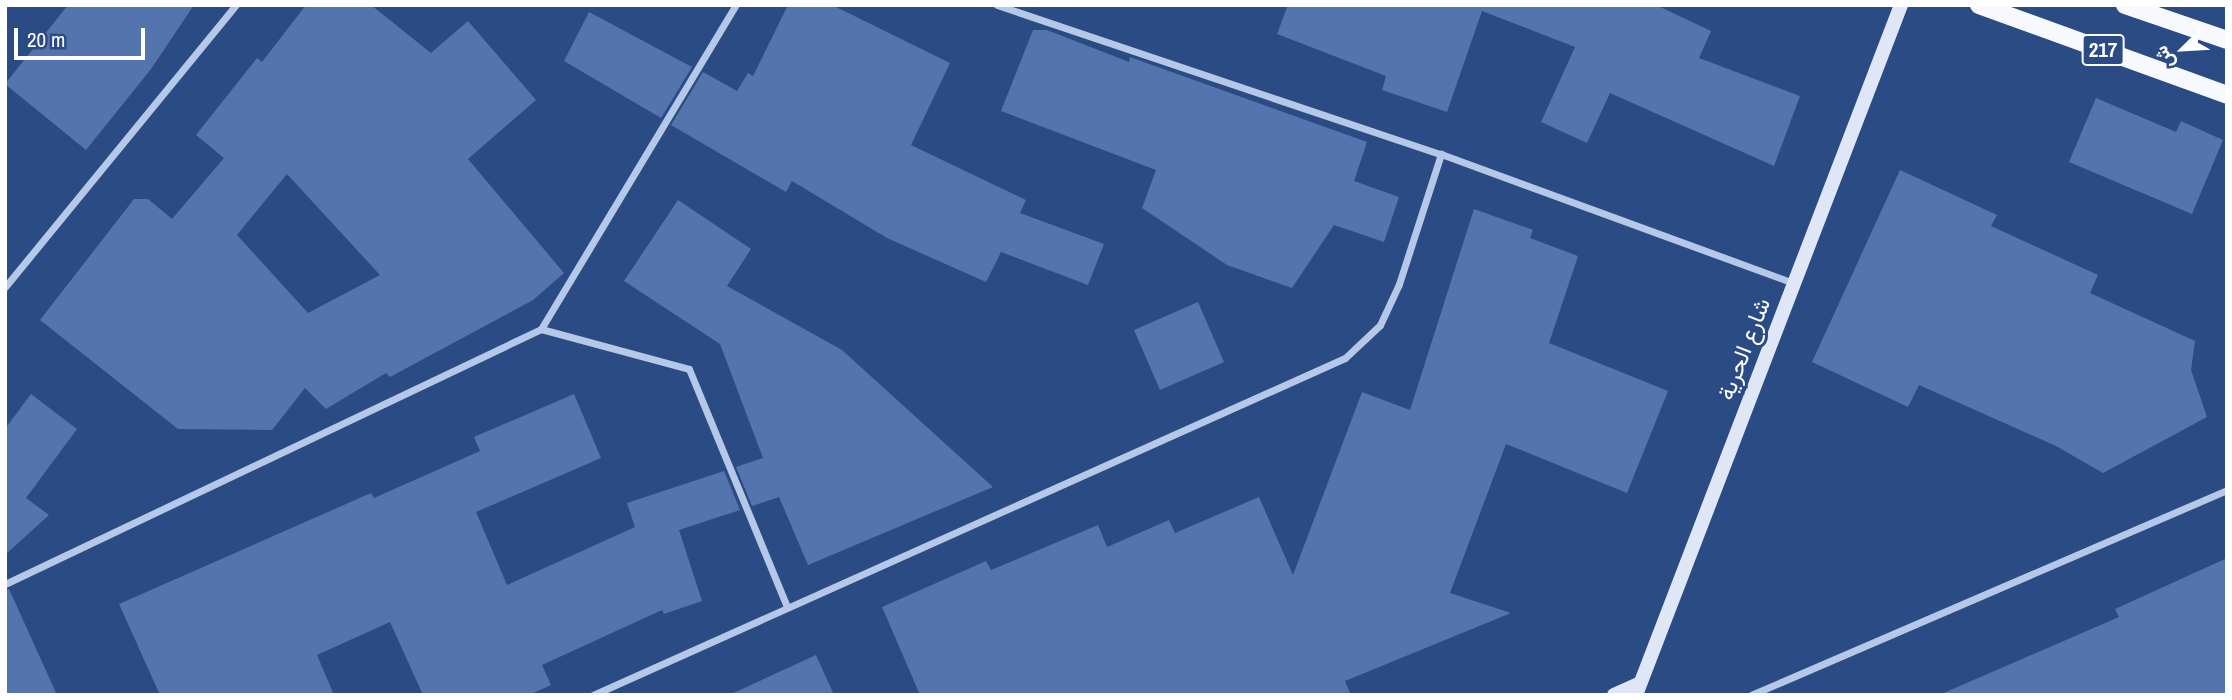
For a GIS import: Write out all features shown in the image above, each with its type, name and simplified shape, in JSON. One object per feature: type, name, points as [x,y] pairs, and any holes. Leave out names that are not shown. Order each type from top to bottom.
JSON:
[{"type":"main road","name":"شارع الحرية","points":[[1614,695],[1638,690],[1901,5]]},
{"type":"main road","name":"217","points":[[1979,5],[2227,95]]},
{"type":"main road","name":"217","points":[[2126,5],[2227,40]]},
{"type":"street","points":[[5,287],[236,5]]},
{"type":"street","points":[[5,584],[541,329],[736,5]]},
{"type":"street","points":[[997,5],[1441,155],[1794,282]]},
{"type":"street","points":[[593,695],[1345,358],[1380,325],[1395,295],[1441,155]]},
{"type":"street","points":[[541,329],[689,369],[787,607]]},
{"type":"street","points":[[1751,695],[2227,490]]},
{"type":"building","points":[[68,5],[194,5],[151,69],[86,150],[5,84]]},
{"type":"building","points":[[306,5],[371,5],[431,53],[468,21],[536,100],[468,159],[564,273],[533,300],[390,377],[386,373],[326,409],[305,388],[272,430],[178,429],[40,320],[134,199],[148,199],[172,219],[224,158],[196,135],[257,58],[262,62]],"holes":[[[287,174],[380,275],[308,313],[237,235]]]},
{"type":"building","points":[[788,5],[832,5],[950,63],[911,145],[1026,200],[1020,213],[1104,244],[1088,285],[1001,252],[986,282],[887,238],[792,181],[786,192],[671,125],[703,72],[737,91],[748,73],[753,76]]},
{"type":"building","points":[[1288,5],[1656,5],[1711,31],[1699,58],[1800,96],[1774,166],[1610,93],[1587,143],[1541,122],[1575,47],[1482,11],[1447,112],[1382,90],[1386,76],[1277,34]]},
{"type":"building","points":[[589,12],[692,67],[661,118],[564,61]]},
{"type":"building","points":[[1033,30],[1047,30],[1129,62],[1130,57],[1367,142],[1354,181],[1399,197],[1384,242],[1334,225],[1292,288],[1227,265],[1142,208],[1156,170],[1001,111]]},
{"type":"building","points":[[2096,98],[2176,132],[2181,121],[2223,140],[2192,214],[2069,162]]},
{"type":"building","points":[[1900,170],[1997,215],[1991,226],[2098,275],[2090,293],[2195,341],[2191,370],[2207,417],[2103,473],[2056,446],[1919,385],[1908,407],[1812,362]]},
{"type":"building","points":[[678,200],[751,249],[727,286],[842,350],[993,487],[808,565],[779,497],[752,506],[736,467],[763,458],[720,344],[624,281]]},
{"type":"building","points":[[1474,209],[1533,230],[1530,238],[1578,256],[1549,343],[1668,391],[1627,493],[1506,444],[1450,593],[1511,613],[1345,681],[1351,695],[920,695],[882,607],[986,561],[991,570],[1098,525],[1107,547],[1169,520],[1175,533],[1259,497],[1293,575],[1362,392],[1410,410]]},
{"type":"building","points":[[1198,302],[1224,362],[1160,390],[1134,330]]},
{"type":"building","points":[[31,394],[77,429],[26,498],[49,515],[5,555],[5,429]]},
{"type":"building","points":[[574,394],[601,458],[476,512],[507,585],[635,527],[627,503],[724,471],[740,510],[679,530],[702,601],[664,614],[662,610],[542,665],[551,685],[529,695],[423,695],[390,622],[317,655],[334,695],[160,695],[119,604],[371,493],[374,498],[480,451],[474,437]]},
{"type":"building","points":[[2227,558],[2227,695],[1939,695],[2119,617],[2115,609]]},
{"type":"building","points":[[9,589],[57,695],[5,695],[5,590]]},
{"type":"building","points":[[816,655],[834,695],[729,695]]}]
